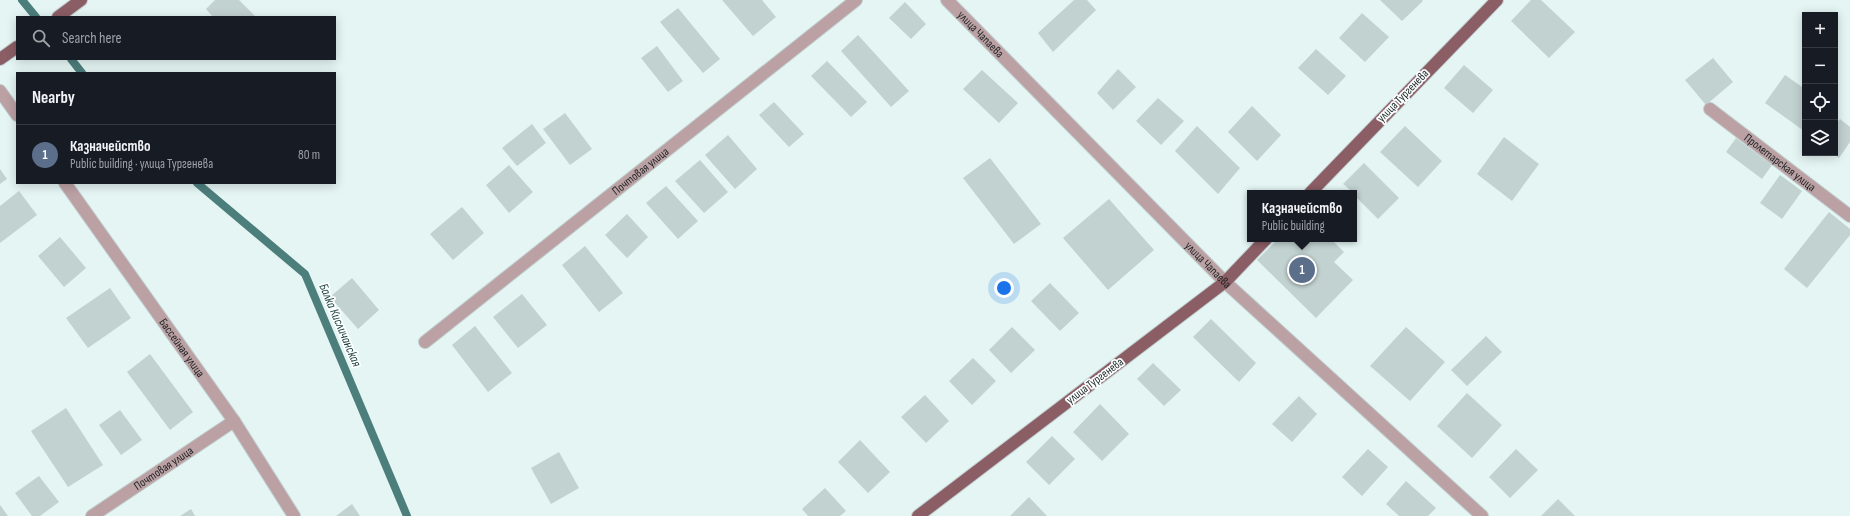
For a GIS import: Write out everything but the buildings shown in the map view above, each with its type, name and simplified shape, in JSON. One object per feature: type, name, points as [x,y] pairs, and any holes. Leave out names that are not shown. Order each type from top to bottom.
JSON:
[{"type":"main road","points":[[59,16],[81,0]]},
{"type":"main road","name":"улица Тургенева","points":[[1313,190],[1496,0]]},
{"type":"main road","points":[[0,59],[16,48]]},
{"type":"main road","name":"улица Тургенева","points":[[918,516],[1224,282],[1263,242]]},
{"type":"street","name":"Почтовая улица","points":[[425,342],[856,0]]},
{"type":"street","name":"улица Чапаева","points":[[947,0],[1224,282],[1482,516]]},
{"type":"street","points":[[0,91],[16,114]]},
{"type":"street","name":"Пролетарская улица","points":[[1710,109],[1850,216]]},
{"type":"street","name":"Бассейная улица","points":[[66,184],[234,421],[294,516]]},
{"type":"street","name":"Почтовая улица","points":[[92,516],[234,421]]},
{"type":"waterway","name":"Балка Кисличанская","points":[[22,0],[35,16]]},
{"type":"waterway","name":"Балка Кисличанская","points":[[72,60],[81,72]]},
{"type":"waterway","name":"Балка Кисличанская","points":[[198,184],[305,274],[407,516]]},
{"type":"place","name":"Казначейство","points":[[1302,270]]}]
